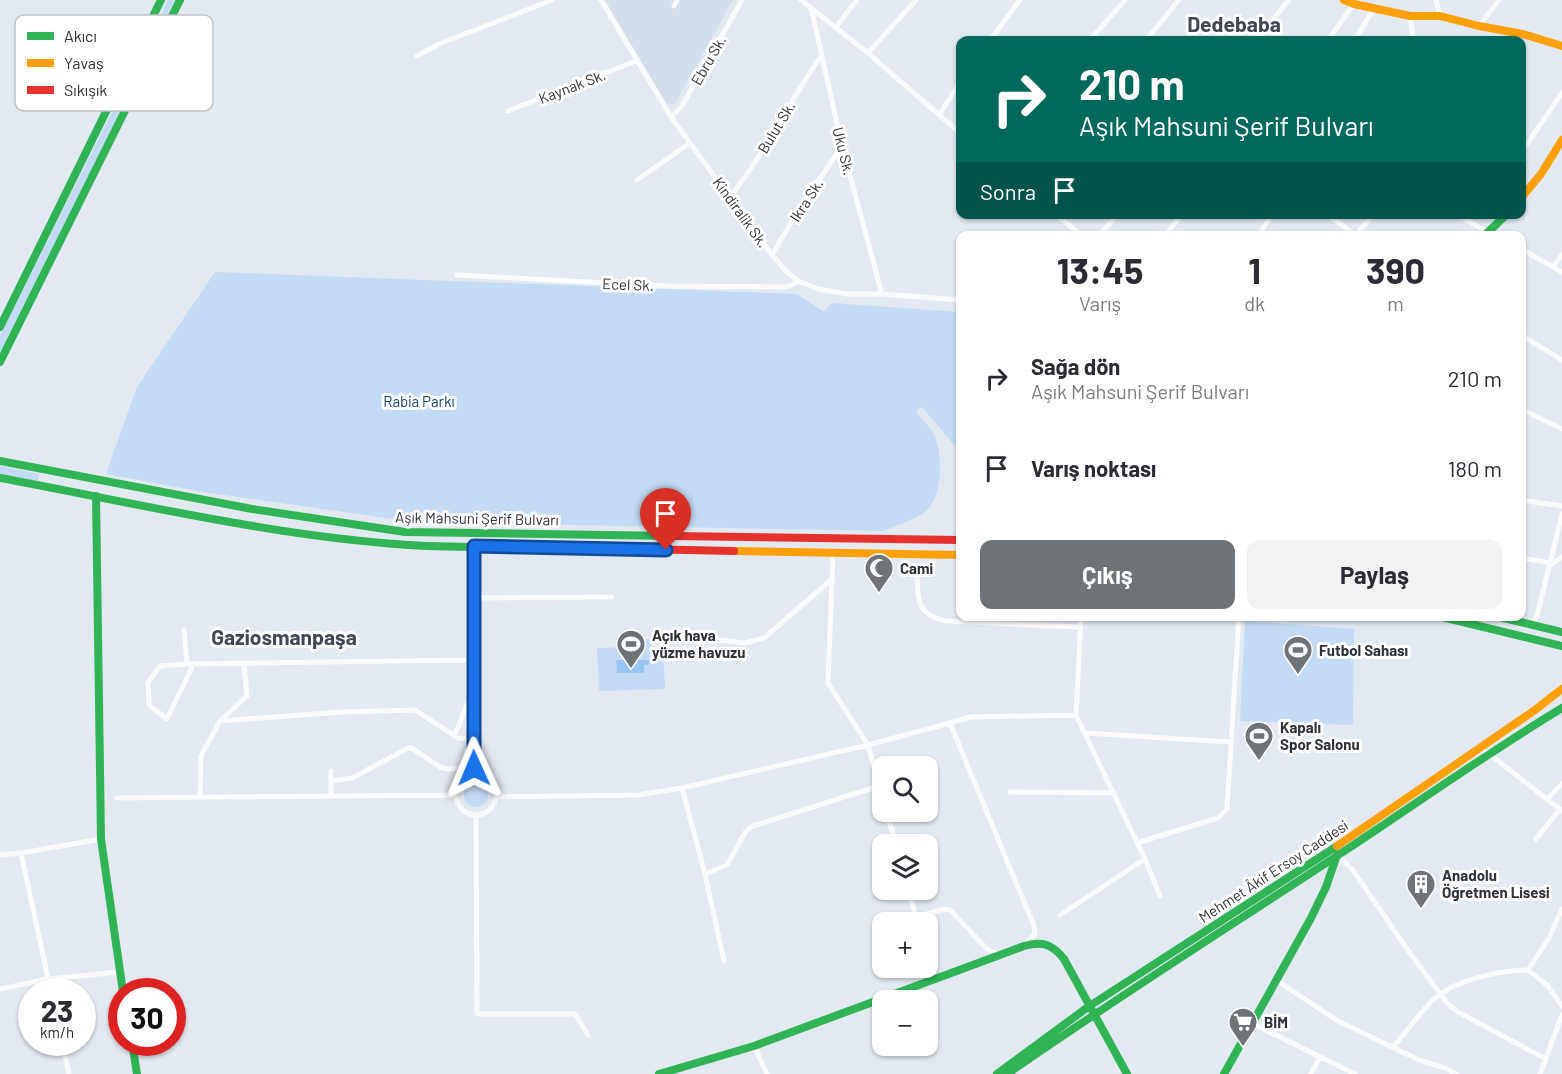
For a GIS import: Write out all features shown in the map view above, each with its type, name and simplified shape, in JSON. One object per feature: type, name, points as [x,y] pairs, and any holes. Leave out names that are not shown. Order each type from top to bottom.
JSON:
[{"type":"main road","points":[[154,15],[161,0]]},
{"type":"main road","points":[[173,15],[180,0]]},
{"type":"main road","points":[[1344,0],[1410,16],[1440,16],[1517,36]]},
{"type":"main road","points":[[1526,38],[1562,46]]},
{"type":"main road","points":[[0,327],[106,111]]},
{"type":"main road","points":[[0,362],[125,111]]},
{"type":"main road","points":[[1526,192],[1541,174],[1562,140]]},
{"type":"main road","points":[[1492,231],[1503,219]]},
{"type":"main road","name":"Aşık Mahsuni Şerif Bulvarı","points":[[0,461],[185,498],[328,523],[405,532],[956,540]]},
{"type":"main road","name":"Aşık Mahsuni Şerif Bulvarı","points":[[0,478],[293,531],[361,541],[410,545],[956,555]]},
{"type":"main road","points":[[96,496],[101,839],[121,978]]},
{"type":"main road","points":[[1459,621],[1562,646]]},
{"type":"main road","points":[[1515,621],[1562,632]]},
{"type":"main road","name":"Mehmet Âkif Ersoy Caddesi","points":[[997,1074],[1337,846],[1562,689]]},
{"type":"main road","name":"Mehmet Âkif Ersoy Caddesi","points":[[1007,1074],[1090,1010],[1337,855],[1488,753],[1562,708]]},
{"type":"main road","points":[[1224,1074],[1304,932],[1330,881],[1337,855]]},
{"type":"main road","points":[[661,1074],[754,1046],[1040,942],[1053,946],[1064,960],[1127,1074]]},
{"type":"main road","points":[[134,1056],[137,1074]]},
{"type":"street","points":[[417,56],[438,44],[552,0]]},
{"type":"street","name":"Kindiralik Sk.","points":[[601,0],[671,117],[786,271],[798,280],[818,289],[847,294],[882,294],[956,300]]},
{"type":"street","name":"Ebru Sk.","points":[[671,117],[682,106],[742,0]]},
{"type":"street","points":[[801,0],[868,53],[956,130]]},
{"type":"street","points":[[836,27],[858,0]]},
{"type":"street","points":[[868,53],[916,0]]},
{"type":"street","points":[[993,36],[1020,0]]},
{"type":"street","points":[[1094,36],[1125,0]]},
{"type":"street","points":[[1149,36],[1179,0]]},
{"type":"street","points":[[1259,36],[1289,0]]},
{"type":"street","points":[[1436,0],[1440,16]]},
{"type":"street","points":[[1479,26],[1499,0]]},
{"type":"street","points":[[1331,36],[1354,4]]},
{"type":"street","name":"Uku Sk.","points":[[811,7],[842,146],[882,294]]},
{"type":"street","points":[[1358,36],[1375,8]]},
{"type":"street","points":[[1410,16],[1412,36]]},
{"type":"street","name":"Bulut Sk.","points":[[730,197],[747,175],[821,56]]},
{"type":"street","name":"Kaynak Sk.","points":[[508,111],[636,61]]},
{"type":"street","points":[[939,115],[956,88]]},
{"type":"street","points":[[1526,146],[1562,93]]},
{"type":"street","points":[[636,180],[690,143]]},
{"type":"street","name":"Ikra Sk.","points":[[772,255],[796,214],[842,146]]},
{"type":"street","points":[[1062,219],[1076,231]]},
{"type":"street","points":[[1103,231],[1114,219]]},
{"type":"street","points":[[1334,219],[1350,231]]},
{"type":"street","points":[[1359,231],[1369,219]]},
{"type":"street","points":[[1462,219],[1483,231]]},
{"type":"street","points":[[1526,252],[1562,272]]},
{"type":"street","points":[[1553,267],[1562,255]]},
{"type":"street","name":"Ecel Sk.","points":[[457,275],[667,286],[784,287],[798,280]]},
{"type":"street","points":[[1526,338],[1562,360]]},
{"type":"street","points":[[1526,412],[1562,429]]},
{"type":"street","points":[[1526,501],[1562,506]]},
{"type":"street","points":[[1531,625],[1537,615],[1562,514]]},
{"type":"street","points":[[474,546],[474,775]]},
{"type":"street","points":[[833,554],[828,683],[868,745],[872,760]]},
{"type":"street","points":[[1526,559],[1551,564],[1562,557]]},
{"type":"street","points":[[916,575],[918,598],[923,612],[932,618],[945,621],[1080,627]]},
{"type":"street","points":[[701,644],[709,639],[745,643],[764,638],[832,579]]},
{"type":"street","points":[[475,598],[612,597]]},
{"type":"street","points":[[1081,621],[1076,716],[1145,859],[1160,896]]},
{"type":"street","points":[[1137,843],[1218,818],[1227,809],[1239,621]]},
{"type":"street","points":[[184,630],[190,665],[167,719],[148,705],[148,681],[160,666],[190,665],[473,660]]},
{"type":"street","points":[[200,797],[201,756],[220,722],[246,696],[244,664]]},
{"type":"street","points":[[454,735],[462,724],[466,704],[474,692]]},
{"type":"street","points":[[220,722],[342,712],[415,710],[454,735],[467,741],[474,740]]},
{"type":"street","points":[[497,797],[638,795],[682,788],[868,745],[970,717],[1076,716]]},
{"type":"street","points":[[950,723],[1034,926],[1035,934],[1024,946]]},
{"type":"street","points":[[1085,733],[1231,742]]},
{"type":"street","points":[[331,781],[352,778],[410,747],[440,767],[474,768]]},
{"type":"street","points":[[1478,748],[1488,753],[1561,810],[1536,839]]},
{"type":"street","points":[[331,771],[331,796]]},
{"type":"street","points":[[474,775],[482,775],[492,782],[497,797],[490,810],[476,816],[463,811],[455,795],[461,781],[474,775]]},
{"type":"street","points":[[1548,798],[1562,784]]},
{"type":"street","points":[[682,788],[705,874],[724,962]]},
{"type":"street","points":[[705,874],[727,865],[746,831],[753,826],[872,788]]},
{"type":"street","points":[[1010,792],[1113,793]]},
{"type":"street","points":[[117,798],[455,795]]},
{"type":"street","points":[[476,816],[477,1014],[575,1014],[588,1035]]},
{"type":"street","points":[[0,855],[101,839]]},
{"type":"street","points":[[21,853],[48,978]]},
{"type":"street","points":[[1337,855],[1352,869],[1448,1004],[1458,1012],[1546,1059]]},
{"type":"street","points":[[1060,915],[1145,859]]},
{"type":"street","points":[[936,912],[944,909],[950,910],[988,950],[1000,955]]},
{"type":"street","points":[[1528,970],[1549,938],[1562,909]]},
{"type":"street","points":[[1394,1046],[1442,993],[1479,976],[1503,970],[1528,970],[1548,986],[1562,1006]]},
{"type":"street","points":[[66,978],[120,972]]},
{"type":"street","points":[[1276,980],[1338,1021],[1419,1060],[1456,1074]]},
{"type":"street","points":[[0,989],[18,986]]},
{"type":"street","points":[[1540,1074],[1562,1015]]},
{"type":"street","points":[[1251,1023],[1355,1074]]},
{"type":"street","points":[[754,1046],[767,1074]]},
{"type":"street","points":[[65,1056],[69,1074]]},
{"type":"street","points":[[1311,1074],[1320,1057]]},
{"type":"street","points":[[689,1065],[694,1074]]},
{"type":"shaded area","points":[[605,0],[733,0],[675,104],[667,104]]},
{"type":"green space","points":[[168,0],[175,0],[168,15],[160,15]]},
{"type":"green space","points":[[112,111],[120,111],[0,353],[0,336]]},
{"type":"green space","name":"Rabia Parkı","points":[[215,272],[797,294],[824,312],[831,303],[956,312],[956,447],[922,407],[916,411],[931,430],[938,446],[940,469],[936,496],[925,512],[883,531],[415,522],[209,493],[106,474],[137,387]]},
{"type":"green space","points":[[0,466],[39,474],[38,481],[0,474]]},
{"type":"green space","name":"Futbol Sahası","points":[[1245,621],[1354,629],[1353,725],[1240,721]]},
{"type":"green space","name":"Açık hava yüzme havuzu","points":[[650,639],[650,648],[663,648],[665,689],[599,691],[597,648],[633,647],[633,640]]},
{"type":"green space","points":[[476,783],[481,784],[487,790],[487,800],[481,806],[476,807],[471,806],[465,800],[464,795],[465,790],[471,784]]},
{"type":"water","name":"Açık hava yüzme havuzu","points":[[616,660],[649,660],[649,665],[644,665],[644,673],[617,673]]},
{"type":"traffic: fast","points":[[154,15],[161,0]]},
{"type":"traffic: fast","points":[[173,15],[180,0]]},
{"type":"traffic: fast","points":[[0,327],[106,111]]},
{"type":"traffic: fast","points":[[0,362],[125,111]]},
{"type":"traffic: fast","points":[[1489,231],[1502,219]]},
{"type":"traffic: fast","points":[[0,461],[252,509],[405,532],[673,536]]},
{"type":"traffic: fast","points":[[0,478],[204,518],[358,541],[426,546],[546,547]]},
{"type":"traffic: fast","points":[[96,496],[101,839],[121,978]]},
{"type":"traffic: fast","points":[[1459,621],[1562,646]]},
{"type":"traffic: fast","points":[[1517,621],[1562,632]]},
{"type":"traffic: fast","points":[[1007,1074],[1481,759],[1562,708]]},
{"type":"traffic: fast","points":[[997,1074],[1088,1007],[1337,846]]},
{"type":"traffic: fast","points":[[1224,1074],[1311,918],[1326,887],[1337,855]]},
{"type":"traffic: fast","points":[[659,1074],[754,1046],[1024,946],[1037,944],[1051,947],[1064,959],[1127,1074]]},
{"type":"traffic: fast","points":[[134,1056],[137,1074]]},
{"type":"traffic: slow","points":[[1344,0],[1410,16],[1440,16],[1523,34],[1562,46]]},
{"type":"traffic: slow","points":[[1526,192],[1541,174],[1562,140]]},
{"type":"traffic: slow","points":[[734,551],[956,555]]},
{"type":"traffic: slow","points":[[1337,846],[1562,689]]},
{"type":"traffic: jam","points":[[673,536],[956,540]]},
{"type":"traffic: jam","points":[[546,547],[734,551]]},
{"type":"place","name":"Cami","points":[[879,594]]},
{"type":"place","name":"Açık hava yüzme havuzu","points":[[631,670]]},
{"type":"place","name":"Futbol Sahası","points":[[1298,676]]},
{"type":"place","name":"Kapalı Spor Salonu","points":[[1259,762]]},
{"type":"place","name":"Anadolu Öğretmen Lisesi","points":[[1421,910]]},
{"type":"place","name":"BİM","points":[[1243,1048]]},
{"type":"district","name":"Dedebaba","points":[[1234,23]]},
{"type":"district","name":"Gaziosmanpaşa","points":[[284,636]]},
{"type":"route","points":[[474,768],[474,546],[666,550]]}]
